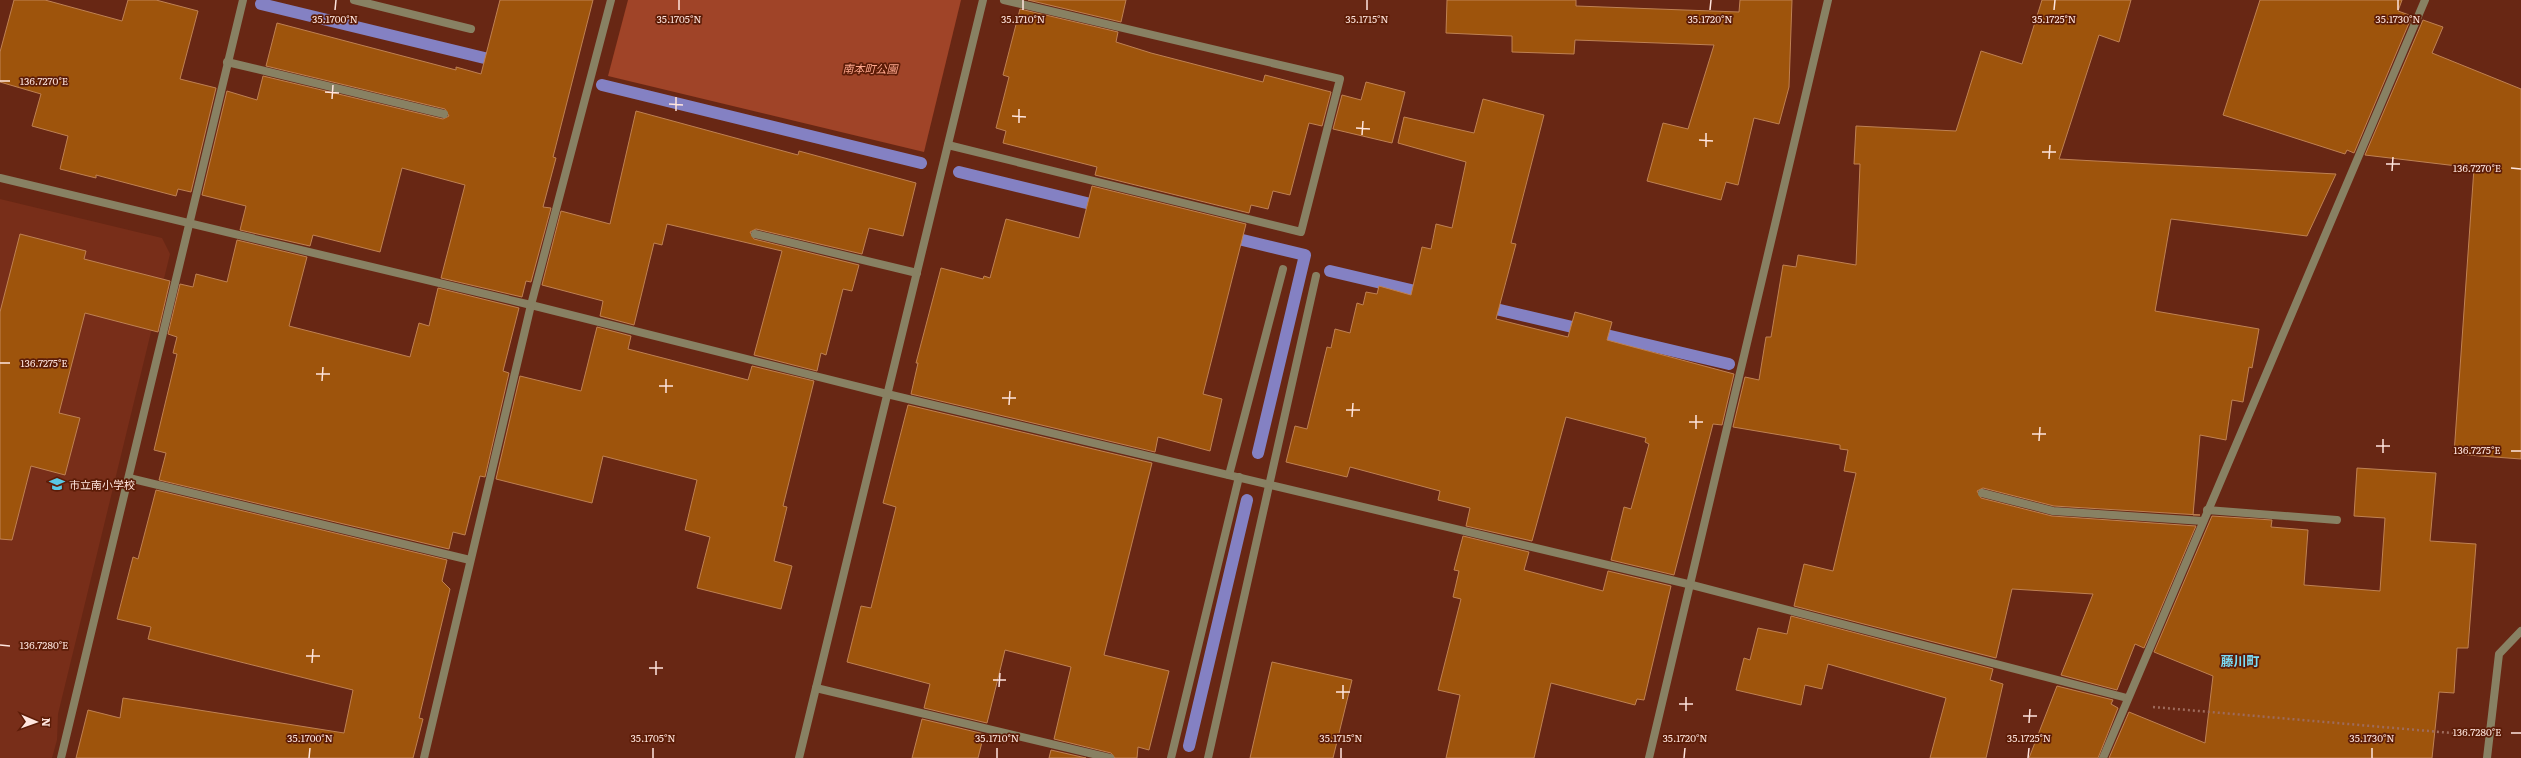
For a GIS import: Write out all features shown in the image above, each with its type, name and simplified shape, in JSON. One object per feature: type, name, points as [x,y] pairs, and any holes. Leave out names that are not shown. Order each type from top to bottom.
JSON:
[{"type":"street","points":[[61,758],[243,0]]},
{"type":"street","points":[[354,0],[471,29]]},
{"type":"street","points":[[424,758],[531,305],[611,0]]},
{"type":"street","points":[[799,758],[983,0]]},
{"type":"street","points":[[948,145],[1301,232],[1340,80],[1004,0]]},
{"type":"street","points":[[1649,758],[1692,585],[1828,0]]},
{"type":"street","points":[[2103,758],[2127,698],[2425,0]]},
{"type":"street","points":[[227,62],[444,114]]},
{"type":"street","points":[[0,178],[531,305],[887,394],[1692,585],[2127,698]]},
{"type":"street","points":[[755,234],[917,273]]},
{"type":"street","points":[[1229,475],[1283,269]]},
{"type":"street","points":[[1208,758],[1316,276]]},
{"type":"street","points":[[1171,758],[1239,477]]},
{"type":"street","points":[[129,478],[470,560]]},
{"type":"street","points":[[1982,493],[2053,511],[2203,521]]},
{"type":"street","points":[[2207,510],[2337,520]]},
{"type":"street","points":[[2487,758],[2499,654],[2521,630]]},
{"type":"street","points":[[816,688],[1110,758]]},
{"type":"path","points":[[2127,698],[2150,707],[2490,737]]},
{"type":"shaded area","name":"市立南小学校","points":[[0,199],[162,238],[170,254],[58,714],[57,740],[52,758],[0,758]]},
{"type":"green space","name":"南本町公園","points":[[628,0],[961,0],[924,152],[608,76]]},
{"type":"building","points":[[14,0],[45,0],[122,21],[128,0],[156,0],[198,11],[180,79],[216,88],[191,192],[178,189],[176,196],[96,175],[96,178],[60,169],[68,136],[32,126],[41,94],[0,82],[0,52]]},
{"type":"building","points":[[500,0],[593,0],[553,157],[556,158],[543,207],[551,208],[531,282],[526,281],[522,297],[441,278],[465,185],[402,168],[380,252],[313,235],[310,246],[240,230],[246,206],[202,195],[227,91],[257,100],[263,76],[443,119],[449,116],[445,109],[266,66],[277,23],[456,70],[456,67],[481,74]]},
{"type":"building","points":[[1028,0],[1126,0],[1121,22]]},
{"type":"building","points":[[1447,0],[1576,0],[1576,6],[1739,12],[1740,0],[1792,0],[1789,87],[1779,124],[1754,118],[1738,185],[1726,182],[1721,200],[1647,181],[1663,123],[1688,129],[1714,45],[1575,40],[1574,54],[1512,52],[1512,36],[1446,33]]},
{"type":"building","points":[[2042,0],[2131,0],[2119,42],[2099,35],[2059,159],[2336,174],[2307,236],[2171,219],[2155,311],[2259,329],[2252,368],[2249,367],[2243,402],[2232,400],[2226,440],[2200,435],[2193,515],[2054,506],[1983,488],[1977,491],[1981,498],[2052,516],[2196,526],[2144,648],[2135,644],[2117,690],[2061,675],[2093,594],[2012,589],[1996,658],[1794,606],[1804,564],[1833,571],[1856,473],[1844,471],[1848,450],[1840,449],[1840,445],[1733,427],[1745,377],[1759,380],[1766,337],[1771,337],[1783,265],[1796,267],[1798,255],[1856,265],[1860,164],[1854,164],[1856,126],[1956,131],[1981,51],[2022,64]]},
{"type":"building","points":[[2260,0],[2402,0],[2398,11],[2412,16],[2354,153],[2347,150],[2345,154],[2223,115]]},
{"type":"building","points":[[1020,9],[1118,32],[1116,42],[1151,53],[1263,82],[1265,75],[1331,92],[1322,126],[1309,123],[1290,195],[1273,191],[1268,209],[1251,205],[1249,213],[1095,175],[1097,167],[1003,143],[1006,131],[996,128],[1009,77],[1003,75]]},
{"type":"building","points":[[2423,20],[2443,27],[2432,53],[2521,89],[2521,459],[2454,454],[2474,168],[2365,155]]},
{"type":"building","points":[[1366,82],[1405,92],[1392,143],[1333,129],[1342,95],[1361,100]]},
{"type":"building","points":[[1483,99],[1544,115],[1511,243],[1516,244],[1496,319],[1568,337],[1575,312],[1612,322],[1607,340],[1734,374],[1722,425],[1713,424],[1674,575],[1611,560],[1624,507],[1631,509],[1649,444],[1645,442],[1646,438],[1566,417],[1532,541],[1466,526],[1470,508],[1438,500],[1440,491],[1350,467],[1347,477],[1286,462],[1295,426],[1307,429],[1327,347],[1331,348],[1335,329],[1350,333],[1357,303],[1363,305],[1366,292],[1377,294],[1379,286],[1411,295],[1422,247],[1431,249],[1436,224],[1452,228],[1466,162],[1398,143],[1404,117],[1474,133]]},
{"type":"building","points":[[636,111],[798,155],[799,151],[916,183],[903,236],[869,228],[862,254],[756,229],[750,232],[754,239],[859,265],[852,291],[843,289],[826,355],[821,353],[817,371],[754,355],[782,251],[667,224],[662,245],[654,243],[634,325],[600,316],[603,301],[542,285],[561,211],[610,224]]},
{"type":"building","points":[[1092,186],[1246,224],[1203,394],[1222,399],[1210,451],[1158,437],[1155,452],[911,394],[918,363],[916,363],[941,268],[983,279],[984,276],[990,278],[1006,219],[1079,238]]},
{"type":"building","points":[[20,234],[86,251],[84,259],[170,281],[158,332],[85,313],[59,413],[80,418],[65,475],[31,466],[12,540],[0,539],[0,312]]},
{"type":"building","points":[[237,240],[307,257],[289,326],[410,357],[419,323],[429,326],[438,288],[519,308],[503,371],[509,373],[485,477],[480,476],[465,535],[453,532],[449,549],[159,480],[166,453],[154,450],[177,354],[173,353],[177,337],[168,334],[180,284],[193,287],[196,274],[227,282]]},
{"type":"building","points":[[597,327],[631,336],[628,349],[748,380],[752,366],[814,381],[783,506],[787,507],[774,561],[792,566],[781,609],[697,588],[710,537],[685,530],[697,480],[603,456],[592,503],[496,479],[520,376],[581,391]]},
{"type":"building","points":[[908,405],[1152,463],[1104,655],[1169,671],[1149,750],[1138,747],[1137,758],[1115,758],[1111,753],[1054,739],[1071,667],[1005,650],[987,723],[924,708],[930,684],[847,662],[861,606],[871,608],[896,507],[883,503]]},
{"type":"building","points":[[2357,468],[2436,473],[2430,541],[2476,544],[2468,648],[2457,648],[2454,693],[2439,692],[2432,758],[2109,758],[2129,712],[2205,743],[2213,676],[2154,652],[2212,516],[2272,520],[2271,527],[2308,530],[2304,585],[2380,591],[2385,518],[2354,516]]},
{"type":"building","points":[[156,490],[447,560],[442,581],[450,589],[419,718],[423,719],[413,758],[76,758],[88,710],[120,718],[123,698],[344,733],[353,690],[148,639],[151,627],[117,619],[133,557],[138,559]]},
{"type":"building","points":[[1463,536],[1529,552],[1524,570],[1603,591],[1608,571],[1671,586],[1644,700],[1637,699],[1635,705],[1551,683],[1534,758],[1446,758],[1460,695],[1438,690],[1461,599],[1453,597],[1459,571],[1454,570]]},
{"type":"building","points":[[1791,616],[1993,669],[1990,680],[2003,684],[1986,758],[1930,758],[1946,698],[1828,664],[1822,689],[1805,685],[1801,705],[1736,690],[1744,658],[1750,660],[1758,628],[1787,634]]},
{"type":"building","points":[[1272,662],[1352,680],[1333,758],[1250,758]]},
{"type":"building","points":[[2057,686],[2113,700],[2111,704],[2118,708],[2098,758],[2029,758]]},
{"type":"building","points":[[922,719],[984,734],[978,758],[912,758]]},
{"type":"building","points":[[1051,750],[1086,758],[1049,758]]},
{"type":"waterway","points":[[261,4],[501,62]]},
{"type":"waterway","points":[[602,85],[921,163]]},
{"type":"waterway","points":[[959,172],[1103,207]]},
{"type":"waterway","points":[[1226,236],[1305,255],[1258,453]]},
{"type":"waterway","points":[[1330,271],[1428,294]]},
{"type":"waterway","points":[[1483,306],[1729,364]]},
{"type":"waterway","points":[[1189,746],[1247,500]]},
{"type":"place","name":"市立南小学校","points":[[57,484]]},
{"type":"district","name":"藤川町","points":[[2240,660]]}]
